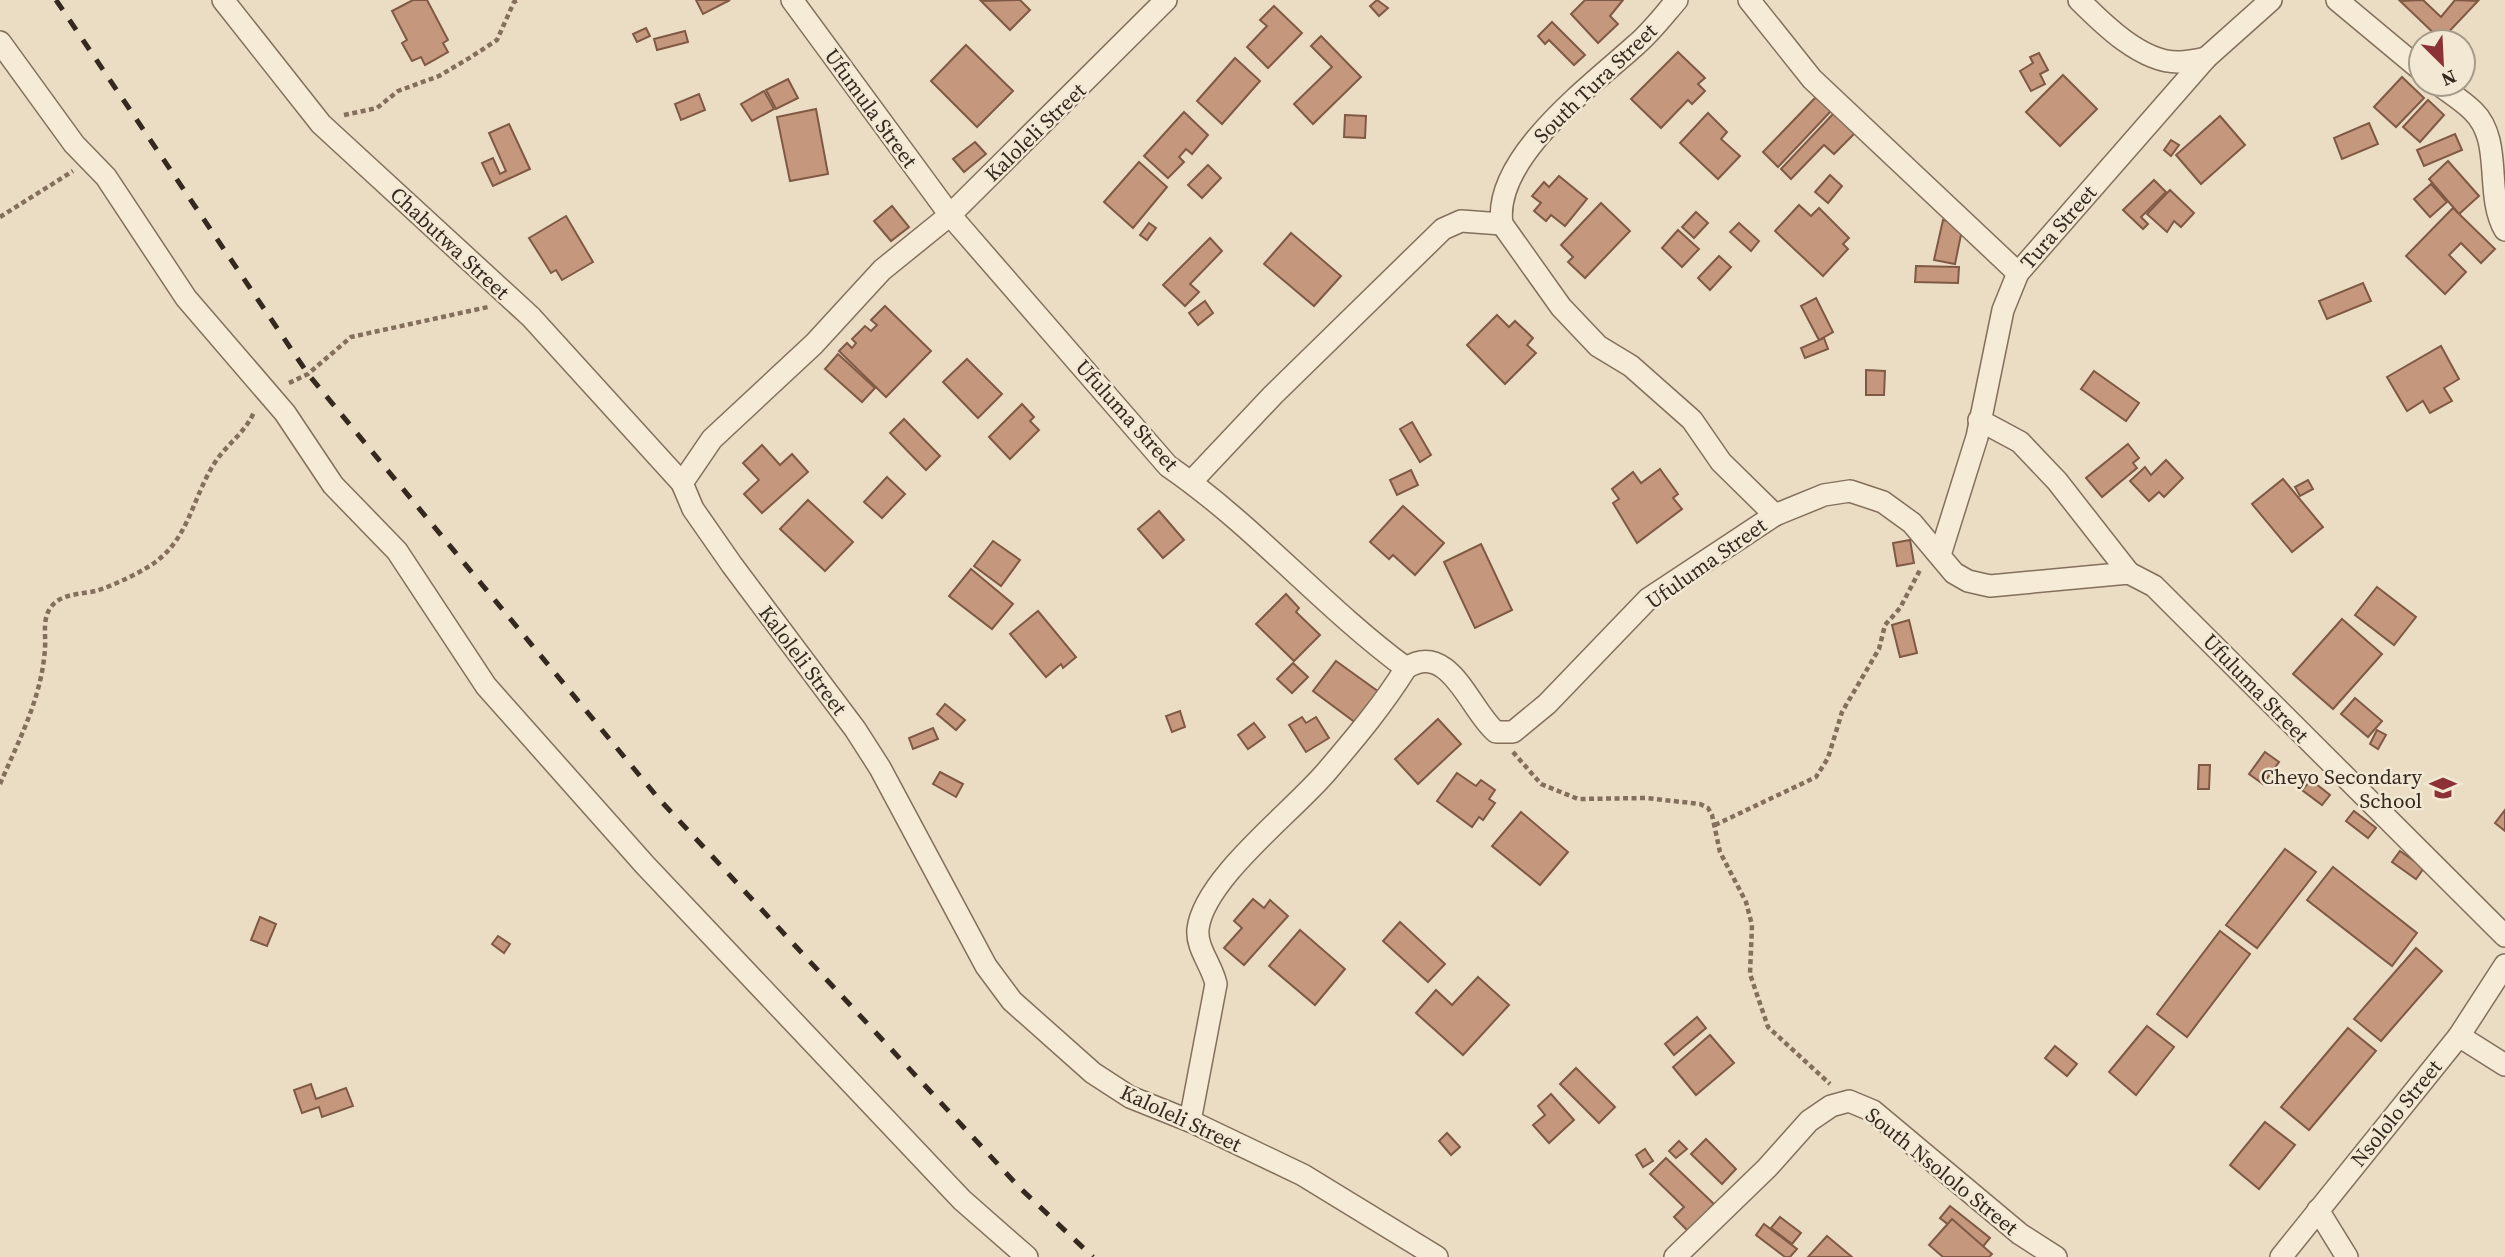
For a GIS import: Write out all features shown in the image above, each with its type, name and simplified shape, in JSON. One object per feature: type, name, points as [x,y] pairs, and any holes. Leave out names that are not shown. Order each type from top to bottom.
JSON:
[{"type":"street","name":"Chabutwa Street","points":[[223,0],[321,124],[531,317],[682,483]]},
{"type":"street","name":"Ufumula Street","points":[[792,0],[950,215]]},
{"type":"street","name":"Kaloleli Street","points":[[1166,0],[950,215],[882,270],[814,344],[712,439],[682,483],[693,509],[855,729],[880,768],[986,966],[1012,1001],[1093,1073],[1130,1097],[1190,1121],[1303,1175],[1437,1257]]},
{"type":"street","name":"South Tura Street","points":[[1502,224],[1500,209],[1534,139],[1640,41],[1677,0]]},
{"type":"street","points":[[1749,0],[1812,79],[2018,273]]},
{"type":"street","points":[[2079,0],[2116,36],[2152,54],[2177,63],[2206,58]]},
{"type":"street","name":"Tura Street","points":[[1936,550],[1966,476],[2003,310],[2018,273],[2206,58],[2271,0]]},
{"type":"street","points":[[2337,0],[2407,58]]},
{"type":"street","points":[[0,42],[74,144],[106,177],[186,298],[307,444],[332,485],[397,551],[486,686],[546,751],[595,812],[962,1200],[1027,1257]]},
{"type":"street","points":[[2456,98],[2475,112],[2488,135],[2495,203],[2505,230]]},
{"type":"street","name":"Ufuluma Street","points":[[950,215],[1168,466],[1268,547],[1339,615],[1406,668]]},
{"type":"street","points":[[1191,482],[1273,395],[1443,229],[1461,221],[1502,224],[1570,317],[1598,346],[1631,366],[1683,411],[1721,462],[1775,515]]},
{"type":"street","points":[[1979,420],[2020,442],[2057,481],[2129,573]]},
{"type":"street","name":"Ufuluma Street","points":[[1505,734],[1513,732],[1547,704],[1648,599],[1721,554],[1775,515],[1824,495],[1850,491],[1883,502],[1912,523],[1954,573],[1968,581],[1990,586],[2129,573],[2154,586],[2505,936]]},
{"type":"street","points":[[1190,1121],[1216,984],[1198,937],[1205,907],[1249,850],[1329,770],[1372,718],[1406,668],[1415,663],[1425,662],[1447,669],[1466,692],[1481,718],[1496,732],[1505,734]]},
{"type":"street","name":"Nsololo Street","points":[[2281,1257],[2459,1036],[2505,965]]},
{"type":"street","points":[[2459,1036],[2505,1065]]},
{"type":"street","name":"South Nsololo Street","points":[[1675,1257],[1767,1168],[1809,1121],[1832,1105],[1849,1101],[1873,1111],[2020,1234],[2056,1257]]},
{"type":"street","points":[[2318,1210],[2347,1257]]},
{"type":"path","points":[[321,124],[351,112],[377,108],[398,91],[439,76],[471,57],[497,40],[514,2],[518,0]]},
{"type":"path","points":[[0,217],[90,160]]},
{"type":"path","points":[[0,784],[28,727],[45,651],[44,622],[52,605],[66,596],[98,590],[128,578],[150,566],[172,547],[183,534],[219,456],[245,429],[266,393],[308,374],[351,337],[373,330],[483,309],[508,297]]},
{"type":"path","points":[[1715,825],[1816,777],[1828,758],[1842,712],[1879,649],[1885,625],[1900,608],[1936,550]]},
{"type":"path","points":[[1505,734],[1519,761],[1541,783],[1578,799],[1646,798],[1700,804],[1708,808],[1715,825],[1720,852],[1746,902],[1752,925],[1750,974],[1768,1027],[1849,1101]]},
{"type":"building","points":[[413,0],[427,0],[448,40],[443,43],[448,52],[425,65],[421,57],[412,61],[402,43],[407,40],[392,11]]},
{"type":"building","points":[[696,0],[730,0],[703,14]]},
{"type":"building","points":[[1020,0],[1030,10],[1010,30],[981,1]]},
{"type":"building","points":[[1377,0],[1388,8],[1379,16],[1370,6]]},
{"type":"building","points":[[1585,0],[1623,0],[1610,16],[1618,24],[1598,43],[1571,14]]},
{"type":"building","points":[[2423,0],[2441,17],[2455,0],[2478,1],[2452,28],[2428,28],[2400,1]]},
{"type":"building","points":[[1274,6],[1302,33],[1268,68],[1247,47],[1267,26],[1260,20]]},
{"type":"building","points":[[1552,22],[1585,55],[1574,65],[1549,40],[1545,44],[1538,36]]},
{"type":"building","points":[[646,28],[650,36],[637,42],[633,34]]},
{"type":"building","points":[[685,31],[688,42],[657,50],[654,39]]},
{"type":"building","points":[[1321,36],[1361,77],[1313,124],[1294,104],[1332,67],[1311,46]]},
{"type":"building","points":[[966,45],[1013,91],[977,127],[931,81]]},
{"type":"building","points":[[1678,52],[1705,78],[1698,84],[1705,91],[1692,104],[1688,100],[1661,128],[1631,99]]},
{"type":"building","points":[[2039,53],[2048,70],[2040,74],[2045,84],[2031,91],[2020,71],[2033,63],[2030,57]]},
{"type":"building","points":[[1235,58],[1260,81],[1222,124],[1197,101]]},
{"type":"building","points":[[2063,75],[2097,109],[2060,146],[2026,112]]},
{"type":"building","points":[[2402,77],[2407,82],[2407,98],[2424,98],[2396,127],[2374,107]]},
{"type":"building","points":[[788,79],[798,98],[776,109],[766,90]]},
{"type":"building","points":[[764,91],[774,109],[752,121],[741,104]]},
{"type":"building","points":[[699,94],[705,110],[681,120],[675,104]]},
{"type":"building","points":[[1816,97],[1831,111],[1778,167],[1763,152]]},
{"type":"building","points":[[2428,100],[2444,115],[2420,142],[2403,127]]},
{"type":"building","points":[[816,109],[828,174],[790,181],[777,117]]},
{"type":"building","points":[[1184,112],[1208,135],[1192,154],[1186,149],[1179,157],[1184,162],[1168,178],[1144,156]]},
{"type":"building","points":[[1708,113],[1727,132],[1721,139],[1740,156],[1718,179],[1680,143]]},
{"type":"building","points":[[1834,113],[1855,133],[1834,154],[1824,145],[1791,179],[1781,169]]},
{"type":"building","points":[[1345,115],[1366,116],[1365,138],[1344,137]]},
{"type":"building","points":[[2220,116],[2245,145],[2201,184],[2176,155]]},
{"type":"building","points":[[2369,123],[2378,144],[2342,159],[2334,138]]},
{"type":"building","points":[[509,124],[530,169],[493,186],[482,163],[493,158],[500,174],[506,171],[489,133]]},
{"type":"building","points":[[2455,134],[2462,150],[2424,166],[2417,150]]},
{"type":"building","points":[[2171,140],[2179,145],[2171,156],[2164,150]]},
{"type":"building","points":[[975,142],[986,154],[964,172],[953,159]]},
{"type":"building","points":[[2448,161],[2479,196],[2459,214],[2429,179]]},
{"type":"building","points":[[1139,162],[1167,187],[1133,228],[1104,202]]},
{"type":"building","points":[[1208,165],[1221,178],[1202,198],[1188,185]]},
{"type":"building","points":[[1830,175],[1842,186],[1828,203],[1815,192]]},
{"type":"building","points":[[1559,176],[1587,199],[1565,226],[1551,215],[1546,221],[1534,211],[1541,203],[1532,196],[1544,182],[1549,187]]},
{"type":"building","points":[[2154,180],[2166,192],[2141,217],[2148,224],[2143,229],[2123,210]]},
{"type":"building","points":[[2431,184],[2447,202],[2430,217],[2414,199]]},
{"type":"building","points":[[2170,190],[2194,213],[2181,227],[2174,221],[2167,232],[2147,214]]},
{"type":"building","points":[[1601,203],[1630,231],[1585,278],[1568,262],[1573,257],[1561,245]]},
{"type":"building","points":[[1799,205],[1811,216],[1819,208],[1849,238],[1843,244],[1848,249],[1823,276],[1775,231]]},
{"type":"building","points":[[892,206],[909,227],[891,241],[874,221]]},
{"type":"building","points":[[2453,208],[2495,249],[2481,263],[2461,243],[2449,255],[2466,272],[2445,294],[2406,256]]},
{"type":"building","points":[[1696,212],[1708,223],[1694,238],[1682,227]]},
{"type":"building","points":[[566,216],[593,262],[562,280],[556,270],[551,273],[529,238]]},
{"type":"building","points":[[1943,220],[1963,225],[1955,264],[1934,260]]},
{"type":"building","points":[[1149,223],[1156,228],[1147,240],[1140,235]]},
{"type":"building","points":[[1739,223],[1759,241],[1751,251],[1730,232]]},
{"type":"building","points":[[1678,230],[1699,249],[1682,267],[1662,248]]},
{"type":"building","points":[[1291,233],[1341,276],[1314,306],[1264,264]]},
{"type":"building","points":[[1210,238],[1222,251],[1190,284],[1199,292],[1185,306],[1163,285]]},
{"type":"building","points":[[1719,256],[1731,267],[1710,290],[1698,278]]},
{"type":"building","points":[[1916,266],[1959,267],[1958,283],[1915,282]]},
{"type":"building","points":[[2363,283],[2371,301],[2327,319],[2319,301]]},
{"type":"building","points":[[1816,298],[1833,332],[1819,340],[1801,306]]},
{"type":"building","points":[[1205,301],[1213,313],[1198,325],[1189,313]]},
{"type":"building","points":[[885,306],[931,351],[886,397],[839,351],[847,343],[852,348],[856,343],[852,339],[865,326],[871,331],[877,325],[871,320]]},
{"type":"building","points":[[1497,315],[1509,327],[1515,321],[1533,338],[1527,345],[1536,353],[1505,384],[1467,345]]},
{"type":"building","points":[[1824,338],[1828,349],[1805,358],[1801,348]]},
{"type":"building","points":[[2441,346],[2459,379],[2444,388],[2452,401],[2430,413],[2423,401],[2407,411],[2387,377]]},
{"type":"building","points":[[838,354],[875,388],[862,402],[825,369]]},
{"type":"building","points":[[967,359],[1002,394],[978,418],[943,382]]},
{"type":"building","points":[[1866,370],[1885,371],[1884,395],[1866,395]]},
{"type":"building","points":[[2094,371],[2139,403],[2126,421],[2081,389]]},
{"type":"building","points":[[1022,404],[1034,417],[1030,421],[1039,430],[1010,459],[989,437]]},
{"type":"building","points":[[904,419],[940,456],[926,470],[890,433]]},
{"type":"building","points":[[1412,422],[1431,455],[1420,462],[1400,429]]},
{"type":"building","points":[[2128,444],[2139,458],[2133,463],[2137,468],[2102,497],[2086,478]]},
{"type":"building","points":[[762,445],[780,465],[792,454],[808,472],[762,513],[744,494],[759,480],[743,463]]},
{"type":"building","points":[[2166,460],[2183,478],[2164,497],[2159,492],[2149,501],[2130,481],[2145,467],[2151,475]]},
{"type":"building","points":[[1660,469],[1678,494],[1673,498],[1682,509],[1637,543],[1613,503],[1619,499],[1612,489],[1633,472],[1641,483]]},
{"type":"building","points":[[1411,470],[1418,485],[1397,495],[1390,480]]},
{"type":"building","points":[[887,477],[905,494],[882,518],[864,502]]},
{"type":"building","points":[[2283,479],[2323,527],[2292,552],[2252,504]]},
{"type":"building","points":[[2308,480],[2313,489],[2300,496],[2295,487]]},
{"type":"building","points":[[808,500],[853,542],[825,571],[780,529]]},
{"type":"building","points":[[1403,506],[1444,543],[1415,575],[1393,555],[1389,559],[1370,542]]},
{"type":"building","points":[[1159,511],[1184,540],[1163,558],[1138,529]]},
{"type":"building","points":[[1910,540],[1914,563],[1897,566],[1893,543]]},
{"type":"building","points":[[993,541],[1020,560],[1001,586],[974,566]]},
{"type":"building","points":[[1481,544],[1512,610],[1475,628],[1444,562]]},
{"type":"building","points":[[971,569],[1013,604],[992,629],[949,596]]},
{"type":"building","points":[[2377,587],[2416,617],[2394,645],[2355,615]]},
{"type":"building","points":[[1286,594],[1299,608],[1296,612],[1320,635],[1294,661],[1256,624]]},
{"type":"building","points":[[1038,611],[1076,657],[1063,668],[1061,664],[1046,677],[1010,634]]},
{"type":"building","points":[[2342,619],[2382,654],[2333,709],[2293,674]]},
{"type":"building","points":[[1909,620],[1917,653],[1900,657],[1892,625]]},
{"type":"building","points":[[1336,661],[1379,692],[1356,723],[1313,691]]},
{"type":"building","points":[[1293,663],[1308,677],[1292,693],[1277,679]]},
{"type":"building","points":[[2355,698],[2382,721],[2368,737],[2341,714]]},
{"type":"building","points":[[945,704],[965,720],[956,730],[937,714]]},
{"type":"building","points":[[1180,711],[1185,727],[1172,732],[1166,716]]},
{"type":"building","points":[[1302,717],[1306,723],[1316,717],[1329,738],[1306,752],[1289,725]]},
{"type":"building","points":[[1438,719],[1461,744],[1418,784],[1395,759]]},
{"type":"building","points":[[1254,723],[1265,737],[1248,749],[1238,735]]},
{"type":"building","points":[[933,728],[938,739],[913,749],[909,738]]},
{"type":"building","points":[[2377,730],[2386,735],[2378,749],[2370,744]]},
{"type":"building","points":[[2265,752],[2279,762],[2263,784],[2249,774]]},
{"type":"building","points":[[2199,765],[2210,765],[2209,789],[2198,789]]},
{"type":"building","points":[[940,772],[963,784],[956,797],[933,784]]},
{"type":"building","points":[[1457,773],[1476,786],[1481,780],[1495,790],[1489,799],[1495,803],[1483,820],[1479,817],[1472,827],[1437,801]]},
{"type":"building","points":[[2311,780],[2330,795],[2322,805],[2302,790]]},
{"type":"building","points":[[2505,810],[2505,831],[2495,823]]},
{"type":"building","points":[[2354,811],[2376,828],[2368,838],[2346,821]]},
{"type":"building","points":[[1521,812],[1568,852],[1540,885],[1492,846]]},
{"type":"building","points":[[2285,849],[2316,872],[2257,948],[2226,925]]},
{"type":"building","points":[[2400,851],[2424,868],[2416,879],[2392,862]]},
{"type":"building","points":[[2333,867],[2417,933],[2392,966],[2307,900]]},
{"type":"building","points":[[1253,899],[1264,908],[1270,900],[1288,916],[1244,965],[1224,948],[1242,928],[1234,921]]},
{"type":"building","points":[[260,917],[276,924],[267,946],[251,940]]},
{"type":"building","points":[[1400,922],[1445,964],[1428,982],[1383,941]]},
{"type":"building","points":[[1300,930],[1345,969],[1315,1005],[1269,966]]},
{"type":"building","points":[[2220,931],[2250,954],[2187,1037],[2157,1014]]},
{"type":"building","points":[[498,936],[510,944],[504,953],[492,944]]},
{"type":"building","points":[[2416,948],[2442,971],[2381,1041],[2354,1019]]},
{"type":"building","points":[[1478,977],[1509,1005],[1463,1055],[1416,1013],[1436,990],[1452,1005]]},
{"type":"building","points":[[1697,1017],[1706,1028],[1674,1055],[1665,1044]]},
{"type":"building","points":[[2147,1026],[2174,1047],[2136,1095],[2109,1072]]},
{"type":"building","points":[[2348,1028],[2376,1051],[2309,1130],[2281,1107]]},
{"type":"building","points":[[1710,1035],[1734,1063],[1696,1095],[1673,1067]]},
{"type":"building","points":[[2055,1046],[2077,1064],[2067,1076],[2045,1058]]},
{"type":"building","points":[[1576,1068],[1615,1107],[1599,1123],[1560,1084]]},
{"type":"building","points":[[311,1084],[316,1099],[346,1088],[353,1106],[322,1117],[319,1107],[302,1113],[294,1090]]},
{"type":"building","points":[[1551,1094],[1574,1120],[1549,1143],[1533,1125],[1545,1115],[1538,1106]]},
{"type":"building","points":[[2265,1122],[2295,1145],[2259,1189],[2230,1165]]},
{"type":"building","points":[[1447,1133],[1460,1147],[1451,1155],[1439,1141]]},
{"type":"building","points":[[1706,1139],[1736,1169],[1722,1184],[1691,1154]]},
{"type":"building","points":[[1679,1141],[1687,1149],[1676,1158],[1669,1151]]},
{"type":"building","points":[[1645,1149],[1653,1161],[1643,1167],[1636,1155]]},
{"type":"building","points":[[1666,1158],[1714,1204],[1688,1231],[1674,1217],[1684,1207],[1650,1174]]},
{"type":"building","points":[[1950,1206],[1990,1238],[1980,1250],[1940,1218]]},
{"type":"building","points":[[1780,1217],[1801,1233],[1792,1244],[1771,1228]]},
{"type":"building","points":[[1952,1219],[1992,1254],[1989,1257],[1943,1257],[1929,1245]]},
{"type":"building","points":[[1764,1224],[1797,1249],[1790,1257],[1785,1257],[1756,1235]]},
{"type":"building","points":[[1827,1236],[1852,1257],[1808,1257]]},
{"type":"railway","points":[[56,0],[308,374],[659,799],[1020,1188],[1093,1257]]},
{"type":"place","name":"Cheyo Secondary School","points":[[2443,788]]}]
